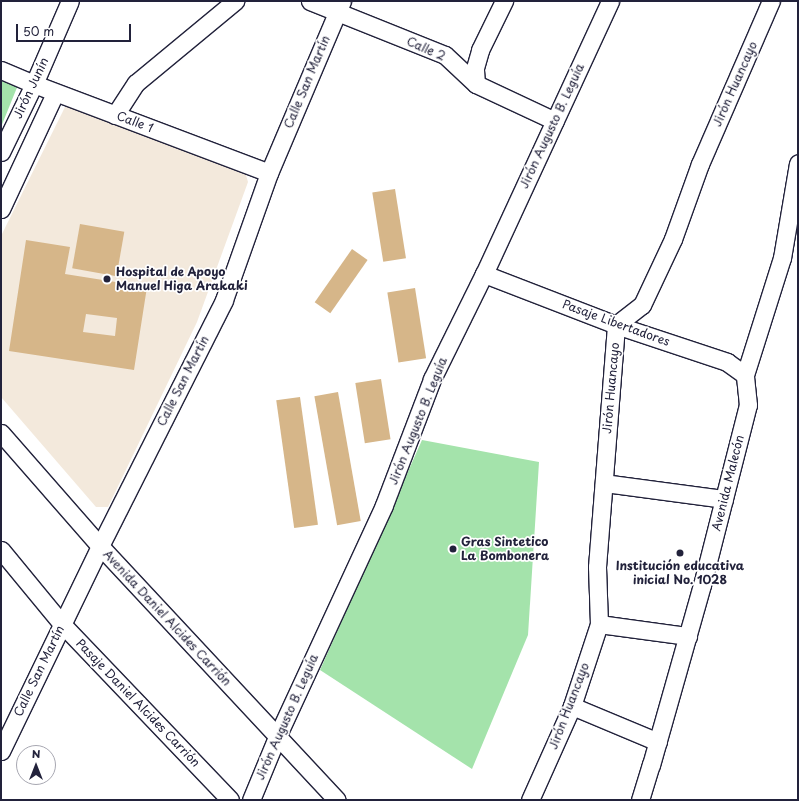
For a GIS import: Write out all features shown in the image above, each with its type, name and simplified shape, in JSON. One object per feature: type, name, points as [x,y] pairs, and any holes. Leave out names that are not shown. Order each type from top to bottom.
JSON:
[{"type":"street","name":"Jirón Junín","points":[[1,152],[34,84],[70,1]]},
{"type":"street","points":[[115,115],[136,83],[235,1]]},
{"type":"street","name":"Calle 2","points":[[310,1],[339,6],[445,55],[476,84],[555,121]]},
{"type":"street","points":[[476,84],[475,68],[480,50],[504,1]]},
{"type":"street","name":"Jirón Augusto B. Leguía","points":[[251,800],[277,737],[384,505],[432,379],[484,274],[610,1]]},
{"type":"street","name":"Jirón Huancayo","points":[[530,800],[572,706],[599,624],[597,567],[616,325],[642,305],[673,239],[700,164],[772,1]]},
{"type":"street","name":"Calle San Martín","points":[[1,751],[100,546],[224,300],[269,172],[339,6]]},
{"type":"street","name":"Calle 1","points":[[1,70],[55,93],[269,172]]},
{"type":"street","name":"Jirón Junín","points":[[1,209],[55,93]]},
{"type":"street","name":"Avenida Malecón","points":[[640,800],[688,636],[748,405],[746,375],[782,258],[798,163]]},
{"type":"street","name":"Pasaje Libertadores","points":[[484,274],[616,325],[727,362],[746,375]]},
{"type":"street","name":"Avenida Daniel Alcides Carrión","points":[[1,433],[100,546],[337,800]]},
{"type":"street","points":[[604,483],[724,499]]},
{"type":"street","name":"Pasaje Daniel Alcides Carrión","points":[[1,550],[62,624],[230,800]]},
{"type":"street","points":[[599,624],[688,636]]},
{"type":"street","points":[[572,706],[658,742]]},
{"type":"shaded area","name":"Hospital de Apoyo Manuel Higa Arakaki","points":[[67,103],[246,175],[248,182],[197,322],[108,507],[96,507],[1,397],[1,236]]},
{"type":"green space","points":[[1,78],[18,85],[1,127]]},
{"type":"green space","name":"Gras Sintetico La Bombonera","points":[[422,440],[539,462],[528,635],[472,769],[320,670]]},
{"type":"building","points":[[395,189],[406,258],[383,262],[372,193]]},
{"type":"building","points":[[80,224],[124,232],[117,276],[72,268]]},
{"type":"building","points":[[26,240],[70,247],[65,274],[147,287],[134,370],[9,351]],"holes":[[[86,314],[117,318],[115,336],[83,332]]]},
{"type":"building","points":[[352,249],[368,260],[330,313],[315,302]]},
{"type":"building","points":[[415,288],[426,358],[398,363],[387,292]]},
{"type":"building","points":[[381,379],[391,439],[365,443],[355,383]]},
{"type":"building","points":[[338,392],[361,521],[337,525],[314,396]]},
{"type":"building","points":[[300,397],[318,525],[294,528],[276,400]]},
{"type":"place","name":"Hospital de Apoyo Manuel Higa Arakaki","points":[[107,279]]},
{"type":"place","name":"Gras Sintetico La Bombonera","points":[[453,549]]},
{"type":"place","name":"Institución educativa inicial No. 1028","points":[[680,553]]}]
